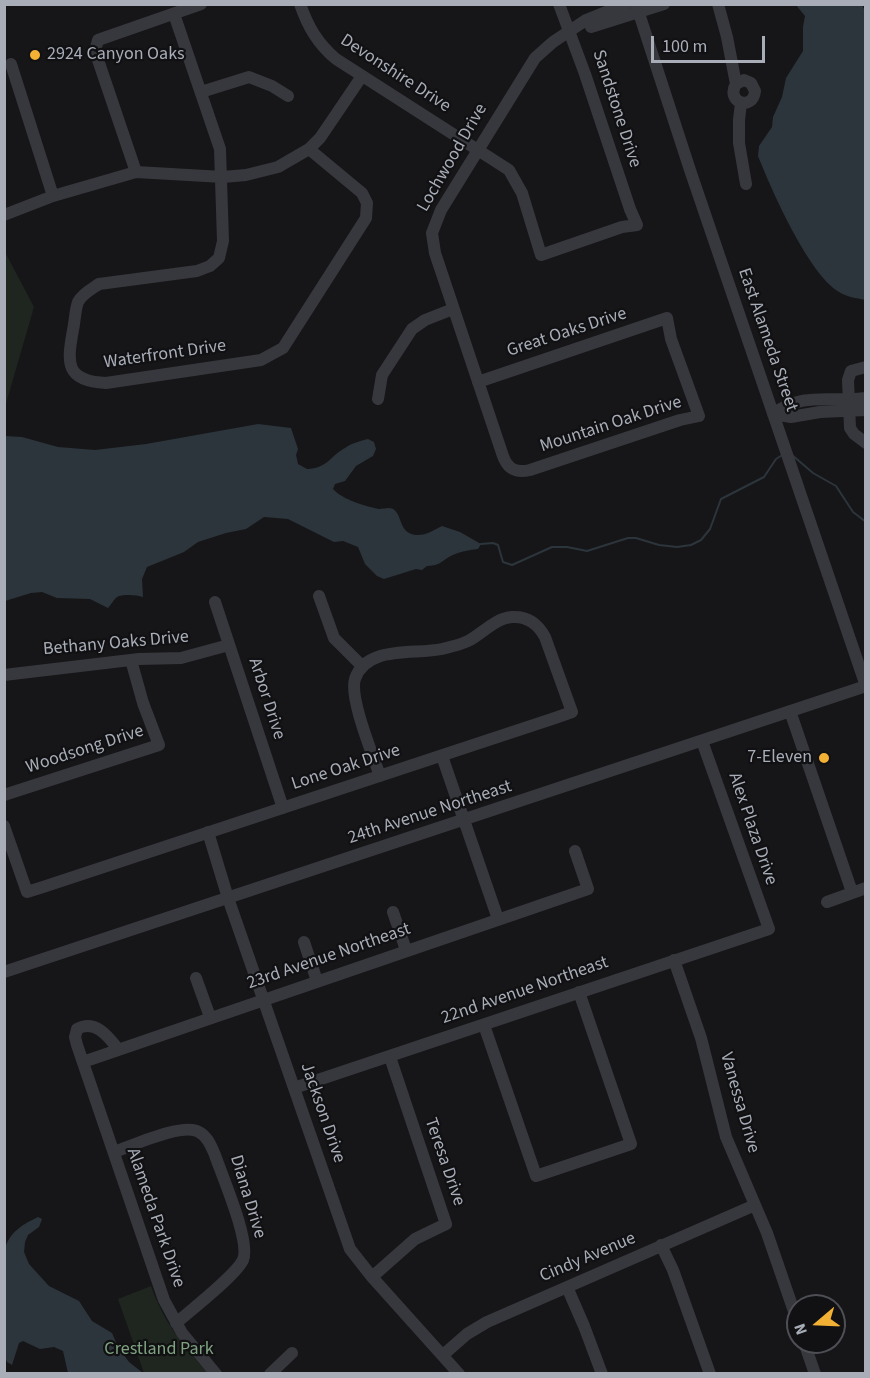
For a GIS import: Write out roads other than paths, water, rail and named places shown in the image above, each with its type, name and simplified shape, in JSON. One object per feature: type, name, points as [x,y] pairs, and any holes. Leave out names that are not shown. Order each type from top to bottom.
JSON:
[{"type":"street","points":[[136,172],[95,51],[98,40],[201,4]]},
{"type":"street","name":"Devonshire Drive","points":[[300,4],[311,32],[336,59],[509,170],[519,185],[541,255],[622,227],[637,225]]},
{"type":"street","name":"Sandstone Drive","points":[[559,4],[637,225]]},
{"type":"street","name":"Lochwood Drive","points":[[506,462],[435,253],[432,233],[436,218],[535,58],[570,31],[633,9],[664,4]]},
{"type":"street","points":[[718,4],[736,84]]},
{"type":"street","name":"East Alameda Street","points":[[633,9],[866,686]]},
{"type":"street","points":[[174,14],[220,149],[223,177]]},
{"type":"street","points":[[11,64],[52,196]]},
{"type":"street","points":[[4,215],[52,196],[136,172],[223,177],[246,175],[278,167],[309,149],[320,138],[362,76]]},
{"type":"street","points":[[201,92],[249,77],[272,86],[288,96]]},
{"type":"street","points":[[748,81],[754,86],[754,98],[750,102],[737,101],[733,95],[736,84],[748,81]]},
{"type":"street","points":[[741,103],[739,143],[746,183]]},
{"type":"street","name":"Waterfront Drive","points":[[223,177],[224,241],[219,258],[210,266],[197,272],[99,284],[87,292],[78,302],[68,357],[72,369],[79,376],[88,382],[106,383],[261,360],[283,348],[366,218],[367,203],[362,193],[309,149]]},
{"type":"street","points":[[378,399],[382,375],[412,329],[425,320],[453,309]]},
{"type":"street","name":"Great Oaks Drive","points":[[478,382],[667,318]]},
{"type":"street","name":"Mountain Oak Drive","points":[[506,462],[515,471],[523,471],[699,416],[671,339],[667,318]]},
{"type":"street","points":[[866,367],[854,369],[848,380],[850,428],[866,443]]},
{"type":"street","points":[[849,405],[866,398]]},
{"type":"street","points":[[773,414],[787,404],[805,400],[849,405],[866,410]]},
{"type":"street","points":[[319,596],[334,638],[362,666],[356,678],[355,699],[380,776]]},
{"type":"street","name":"Arbor Drive","points":[[215,602],[283,808]]},
{"type":"street","name":"Lone Oak Drive","points":[[4,826],[27,892],[572,712],[545,637],[539,627],[524,618],[504,618],[458,645],[440,650],[383,655],[362,666]]},
{"type":"street","name":"Bethany Oaks Drive","points":[[4,675],[130,660],[181,658],[229,645]]},
{"type":"street","name":"Woodsong Drive","points":[[4,795],[159,745],[130,660]]},
{"type":"street","name":"24th Avenue Northeast","points":[[4,972],[866,686]]},
{"type":"street","points":[[790,711],[852,892]]},
{"type":"street","name":"Alex Plaza Drive","points":[[702,741],[769,929]]},
{"type":"street","points":[[442,756],[498,919]]},
{"type":"street","name":"Jackson Drive","points":[[207,832],[346,1240],[355,1256],[372,1277],[459,1374]]},
{"type":"street","name":"23rd Avenue Northeast","points":[[83,1062],[588,889],[575,851]]},
{"type":"street","points":[[827,902],[866,888]]},
{"type":"street","points":[[393,912],[406,950]]},
{"type":"street","name":"22nd Avenue Northeast","points":[[294,1088],[769,929]]},
{"type":"street","points":[[304,942],[317,981]]},
{"type":"street","name":"Vanessa Drive","points":[[674,960],[701,1038],[726,1137],[776,1256],[788,1294]]},
{"type":"street","points":[[196,978],[210,1017]]},
{"type":"street","points":[[484,1024],[536,1176],[631,1144],[579,992]]},
{"type":"street","name":"Alameda Park Drive","points":[[118,1049],[107,1034],[100,1029],[80,1027],[75,1037],[164,1300],[190,1345],[216,1374]]},
{"type":"street","name":"Teresa Drive","points":[[372,1277],[415,1239],[447,1224],[390,1057]]},
{"type":"street","name":"Diana Drive","points":[[114,1152],[184,1129],[197,1130],[207,1138],[212,1149],[242,1234],[245,1255],[235,1271],[176,1323]]},
{"type":"street","name":"Cindy Avenue","points":[[443,1355],[476,1327],[754,1205]]},
{"type":"street","points":[[661,1245],[681,1291],[710,1374]]},
{"type":"street","points":[[567,1287],[591,1341],[602,1374]]},
{"type":"street","points":[[270,1374],[292,1353]]},
{"type":"street","points":[[808,1354],[815,1374]]},
{"type":"waterway","points":[[481,544],[498,545],[503,562],[512,565],[552,547],[587,551],[628,538],[659,545],[677,547],[691,545],[701,540],[710,529],[721,499],[764,477],[776,459],[784,454]]},
{"type":"waterway","points":[[792,455],[813,473],[836,486],[853,512],[866,522]]},
{"type":"place","name":"2924 Canyon Oaks","points":[[35,55]]},
{"type":"place","name":"7-Eleven","points":[[824,758]]},
{"type":"park label","name":"Crestland Park","points":[[159,1350]]}]
